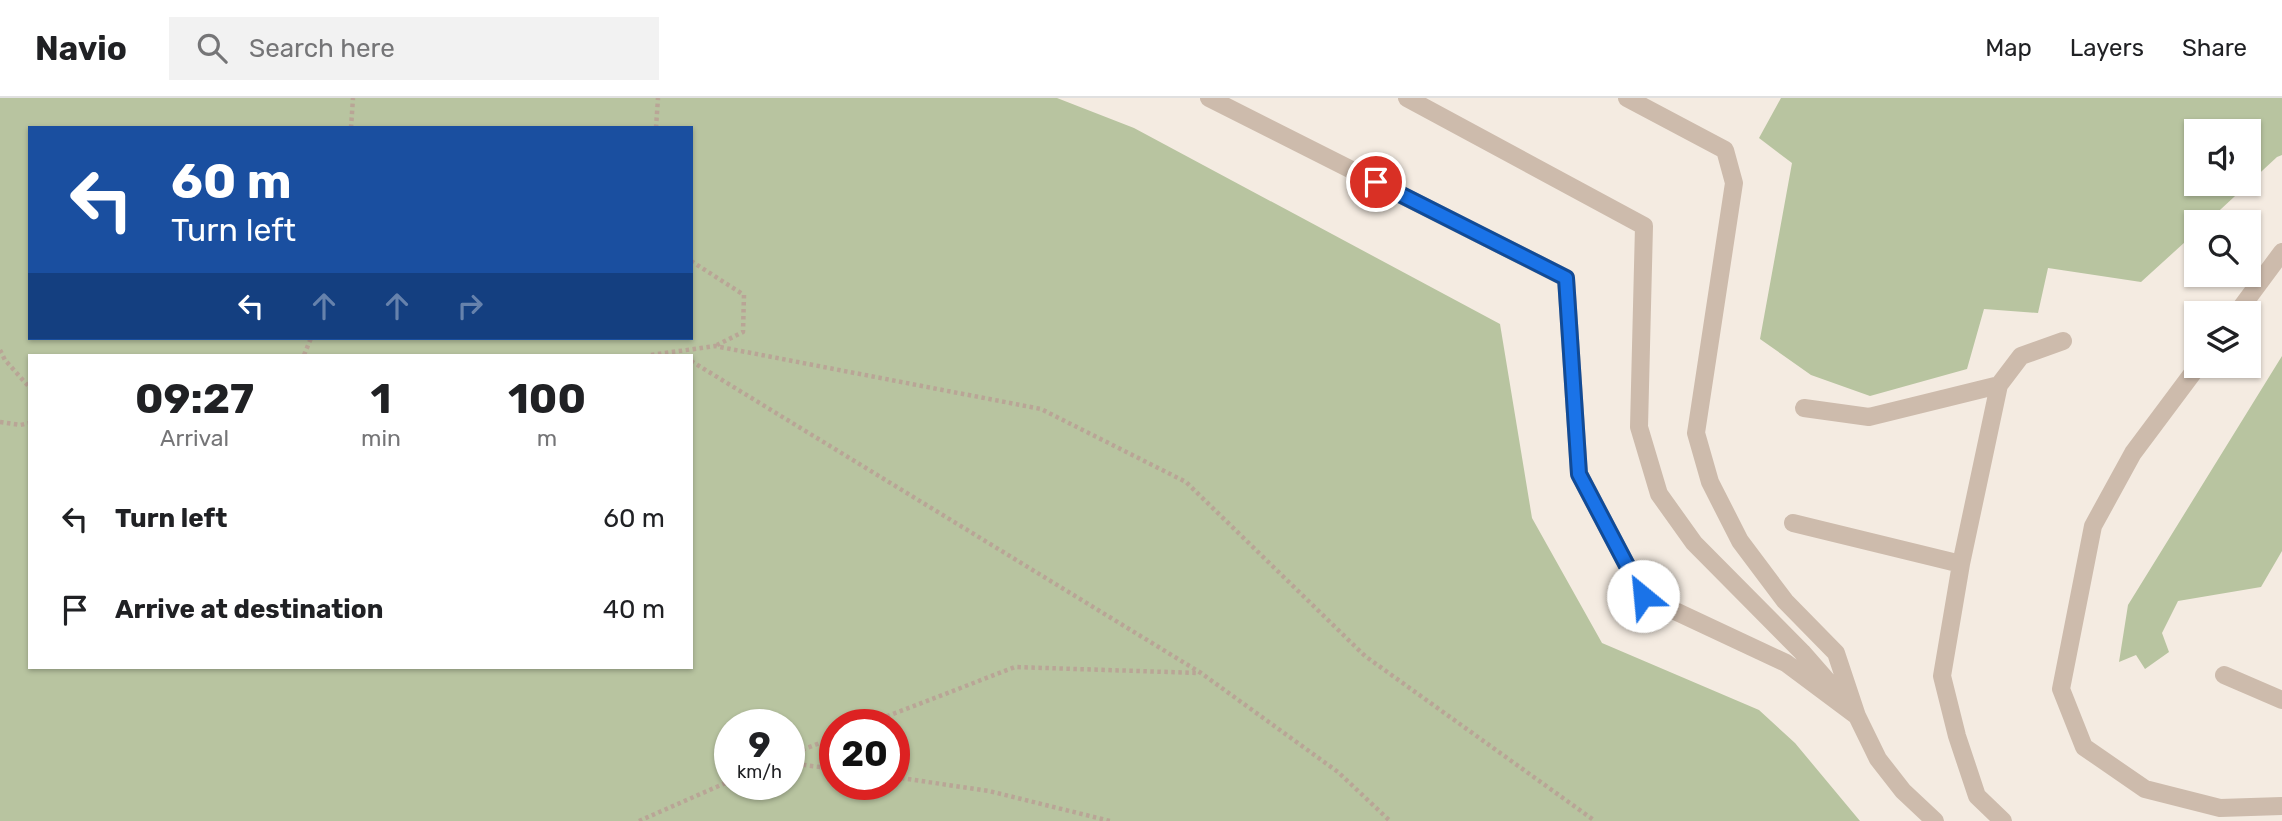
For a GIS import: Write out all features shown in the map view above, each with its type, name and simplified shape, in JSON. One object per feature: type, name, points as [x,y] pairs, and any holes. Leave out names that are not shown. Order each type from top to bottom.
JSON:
[{"type":"lane","points":[[1209,98],[1566,278],[1579,474],[1643,596],[1786,663],[1857,716]]},
{"type":"lane","points":[[1407,98],[1644,226],[1639,427],[1659,494],[1694,544],[1802,652],[1857,716]]},
{"type":"lane","points":[[1628,98],[1725,150],[1734,183],[1696,433],[1710,482],[1740,541],[1785,601],[1836,653],[1857,716],[1878,759],[1903,791],[1935,821]]},
{"type":"lane","points":[[2246,301],[2282,252]]},
{"type":"lane","points":[[2003,821],[1977,796],[1957,736],[1942,676],[1961,564],[1999,385],[2021,356],[2063,341]]},
{"type":"lane","points":[[2189,378],[2133,453],[2093,526],[2061,689],[2084,747],[2145,789],[2220,808],[2282,806]]},
{"type":"lane","points":[[1804,408],[1870,417],[1999,385]]},
{"type":"lane","points":[[1793,523],[1961,564]]},
{"type":"lane","points":[[2224,675],[2282,700]]},
{"type":"path","points":[[351,126],[353,98]]},
{"type":"path","points":[[656,126],[658,98]]},
{"type":"path","points":[[693,262],[744,295],[743,332],[715,346]]},
{"type":"path","points":[[657,354],[715,346],[1041,409],[1186,482],[1366,656],[1595,821]]},
{"type":"path","points":[[0,350],[5,360],[28,386]]},
{"type":"path","points":[[675,351],[680,354]]},
{"type":"path","points":[[693,362],[1201,673],[1339,772],[1390,821]]},
{"type":"path","points":[[0,422],[28,423]]},
{"type":"path","points":[[906,709],[1015,667],[1201,673]]},
{"type":"path","points":[[910,780],[989,791],[1110,821]]},
{"type":"path","points":[[639,821],[714,788]]},
{"type":"green space","points":[[0,98],[1057,98],[1134,128],[1500,324],[1532,518],[1602,643],[1759,710],[1795,743],[1860,821],[0,821]]},
{"type":"green space","points":[[1781,98],[2282,98],[2282,155],[2261,172],[2261,119],[2184,119],[2184,196],[2235,196],[2220,210],[2184,210],[2184,243],[2141,282],[2048,268],[2038,313],[1984,309],[1967,369],[1870,396],[1811,375],[1760,339],[1792,163],[1759,138]]},
{"type":"green space","points":[[2282,356],[2282,551],[2261,587],[2178,601],[2162,633],[2169,652],[2145,669],[2136,655],[2119,662],[2128,605]]},
{"type":"route","points":[[1376,182],[1566,278],[1579,474],[1643,596]]}]
